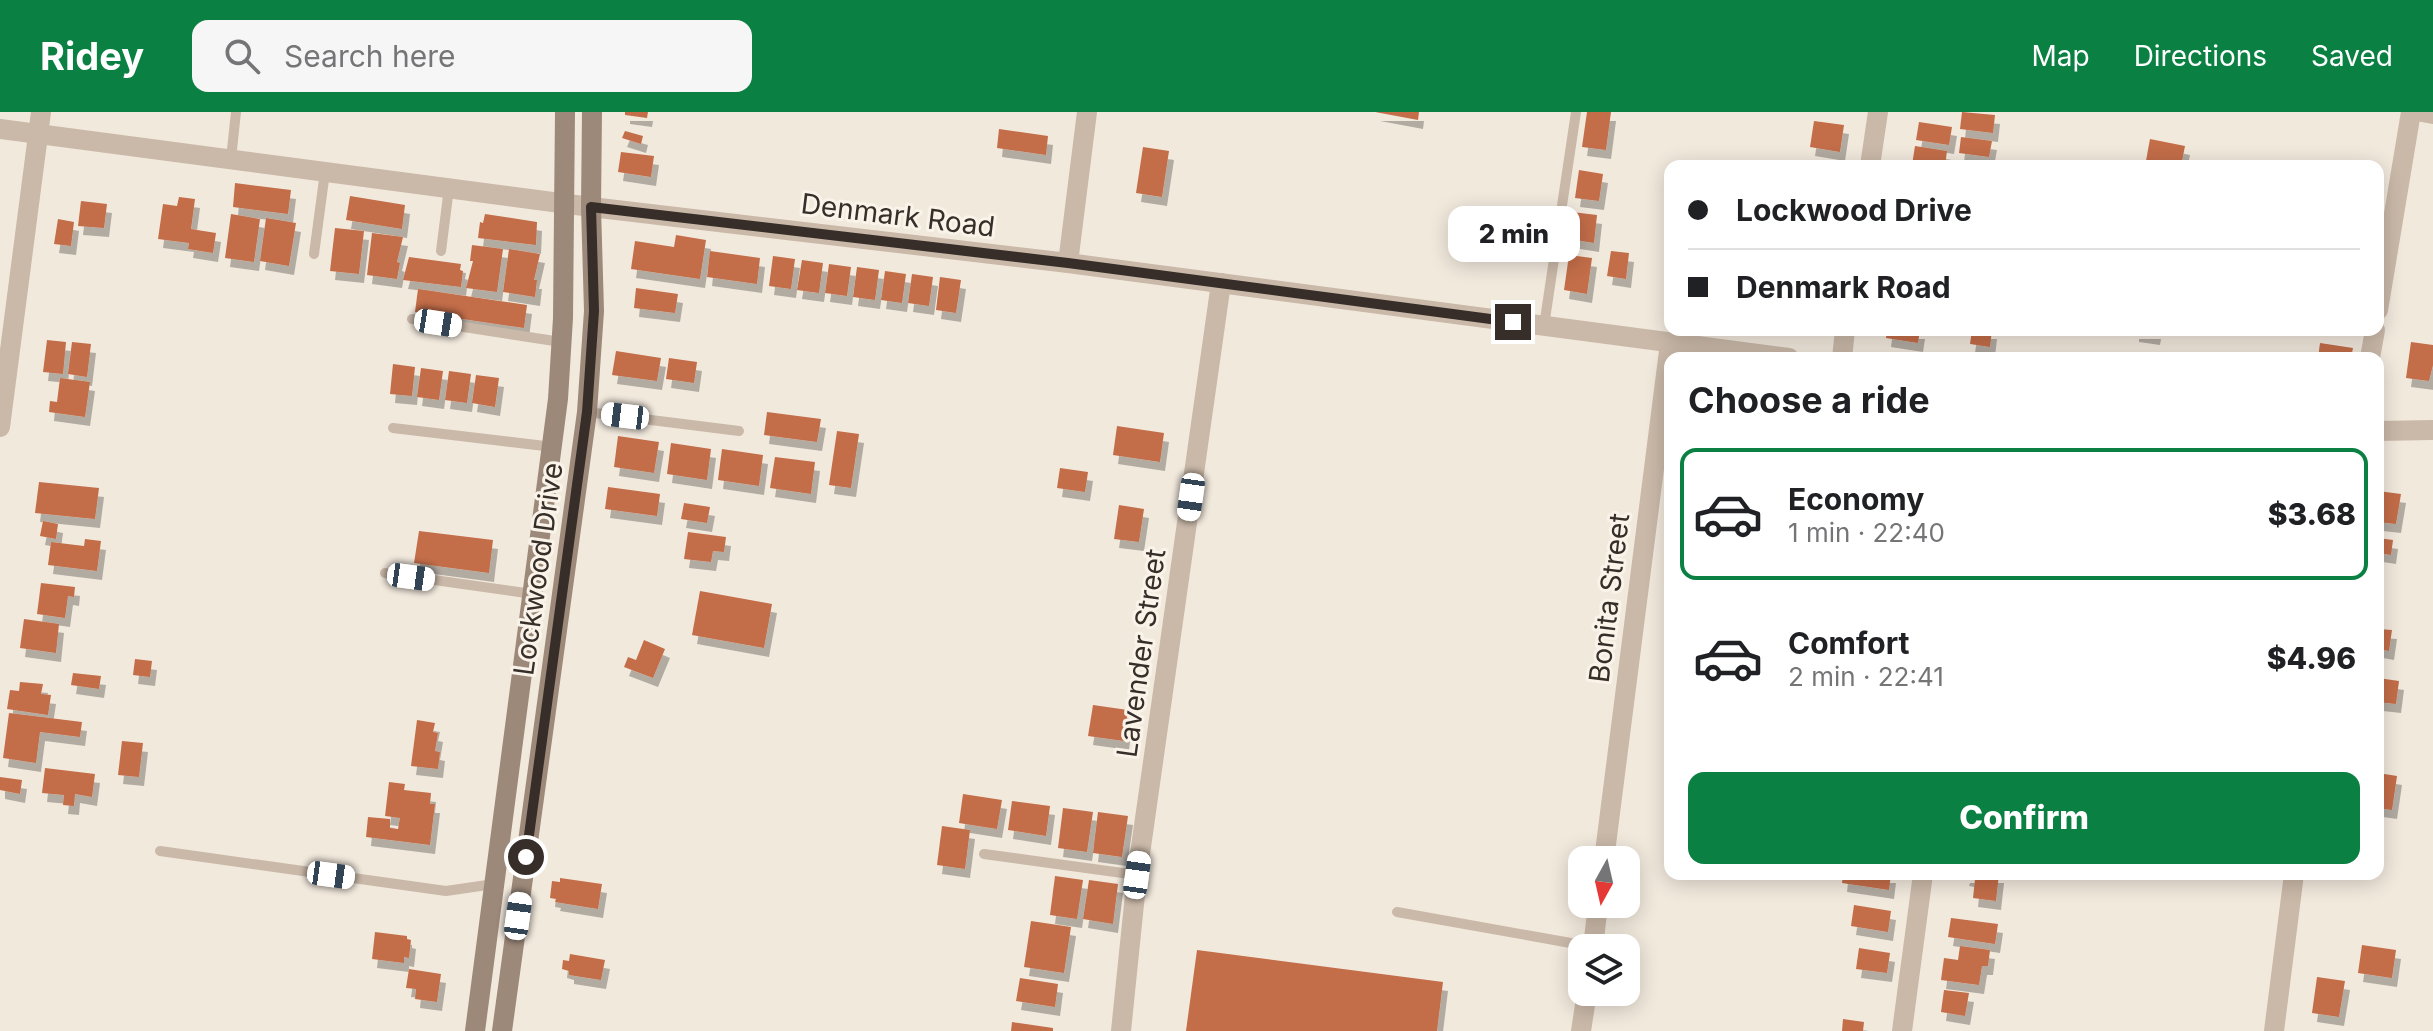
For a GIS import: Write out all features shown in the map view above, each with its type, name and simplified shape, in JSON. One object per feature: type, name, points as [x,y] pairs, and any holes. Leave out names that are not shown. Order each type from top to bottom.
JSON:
[{"type":"main road","name":"Lockwood Drive","points":[[475,1031],[553,447],[561,342],[565,112]]},
{"type":"main road","name":"Lockwood Drive","points":[[502,1031],[587,412],[594,311],[592,112]]},
{"type":"main road","points":[[548,489],[577,494]]},
{"type":"main road","points":[[494,884],[522,887]]},
{"type":"street","points":[[0,427],[41,112]]},
{"type":"street","points":[[1068,263],[1087,112]]},
{"type":"street","points":[[1871,160],[1878,112]]},
{"type":"street","points":[[2384,274],[2411,112]]},
{"type":"street","points":[[2422,112],[2433,114]]},
{"type":"street","name":"Denmark Road","points":[[0,129],[591,207],[1068,263],[1741,352]]},
{"type":"street","name":"Lavender Street","points":[[1121,1031],[1137,875],[1221,283]]},
{"type":"street","name":"Bonita Street","points":[[1669,352],[1670,343]]},
{"type":"street","name":"Bonita Street","points":[[1606,846],[1664,390]]},
{"type":"street","points":[[2384,431],[2433,430]]},
{"type":"street","points":[[1902,1031],[1922,880]]},
{"type":"street","points":[[2274,1031],[2293,880]]},
{"type":"street","points":[[1581,1031],[1585,1006]]},
{"type":"lane","points":[[231,159],[236,112]]},
{"type":"lane","points":[[1544,326],[1576,112]]},
{"type":"lane","points":[[314,254],[325,172]]},
{"type":"lane","points":[[441,251],[449,188]]},
{"type":"lane","points":[[412,319],[561,342]]},
{"type":"lane","points":[[587,412],[739,431]]},
{"type":"lane","points":[[393,428],[553,447]]},
{"type":"lane","points":[[385,573],[533,594]]},
{"type":"lane","points":[[160,851],[446,891],[494,884]]},
{"type":"lane","points":[[984,854],[1137,875]]},
{"type":"lane","points":[[1397,912],[1568,943]]},
{"type":"building","points":[[625,112],[648,112],[647,118],[625,115]]},
{"type":"building","points":[[1375,112],[1419,112],[1418,120]]},
{"type":"building","points":[[1587,112],[1611,112],[1606,150],[1582,147]]},
{"type":"building","points":[[1962,112],[1995,115],[1993,133],[1960,129]]},
{"type":"building","points":[[1814,121],[1844,125],[1840,152],[1810,147]]},
{"type":"building","points":[[1919,122],[1952,127],[1949,145],[1916,140]]},
{"type":"building","points":[[999,129],[1048,136],[1046,155],[997,148]]},
{"type":"building","points":[[625,131],[643,136],[641,144],[622,138]]},
{"type":"building","points":[[1961,137],[1992,141],[1989,157],[1959,153]]},
{"type":"building","points":[[2150,139],[2185,146],[2182,160],[2146,160]]},
{"type":"building","points":[[1915,146],[1947,151],[1946,160],[1913,160]]},
{"type":"building","points":[[1143,147],[1169,151],[1162,197],[1136,193]]},
{"type":"building","points":[[621,152],[654,156],[651,177],[618,172]]},
{"type":"building","points":[[1579,170],[1603,174],[1599,201],[1575,198]]},
{"type":"building","points":[[235,183],[291,190],[288,214],[233,207]]},
{"type":"building","points":[[350,196],[405,205],[402,229],[346,220]]},
{"type":"building","points":[[179,197],[195,199],[191,229],[216,233],[213,253],[188,249],[189,243],[158,239],[163,204],[177,206]]},
{"type":"building","points":[[81,201],[107,204],[104,228],[78,226]]},
{"type":"building","points":[[1494,209],[1543,216],[1539,242],[1491,235]]},
{"type":"building","points":[[1572,212],[1597,215],[1594,243],[1569,239]]},
{"type":"building","points":[[231,214],[260,219],[254,262],[225,258]]},
{"type":"building","points":[[485,214],[537,222],[536,245],[478,238],[480,222],[483,223]]},
{"type":"building","points":[[266,218],[296,223],[289,266],[260,261]]},
{"type":"building","points":[[58,219],[74,222],[71,246],[54,244]]},
{"type":"building","points":[[335,228],[364,231],[359,274],[330,271]]},
{"type":"building","points":[[372,233],[403,237],[397,262],[400,263],[397,279],[367,275]]},
{"type":"building","points":[[676,235],[706,240],[700,279],[631,269],[635,241],[674,247]]},
{"type":"building","points":[[472,245],[503,249],[497,292],[466,288],[473,261],[470,261]]},
{"type":"building","points":[[509,249],[540,254],[534,280],[537,280],[535,297],[503,292]]},
{"type":"building","points":[[710,251],[760,258],[757,284],[707,277]]},
{"type":"building","points":[[1611,251],[1629,253],[1626,279],[1607,276]]},
{"type":"building","points":[[1569,255],[1592,258],[1587,294],[1564,290]]},
{"type":"building","points":[[773,256],[795,259],[791,289],[769,286]]},
{"type":"building","points":[[409,257],[461,264],[461,287],[403,280]]},
{"type":"building","points":[[802,260],[823,263],[819,293],[797,290]]},
{"type":"building","points":[[829,264],[851,267],[847,296],[825,293]]},
{"type":"building","points":[[857,267],[879,270],[875,300],[853,297]]},
{"type":"building","points":[[885,271],[906,274],[902,303],[881,300]]},
{"type":"building","points":[[912,274],[933,277],[929,306],[908,303]]},
{"type":"building","points":[[940,277],[961,280],[956,313],[936,310]]},
{"type":"building","points":[[636,288],[678,294],[675,313],[634,308]]},
{"type":"building","points":[[418,289],[527,305],[524,328],[415,312]]},
{"type":"building","points":[[1886,336],[1919,336],[1918,343]]},
{"type":"building","points":[[1971,336],[1991,336],[1990,347],[1970,344]]},
{"type":"building","points":[[47,340],[66,342],[63,374],[43,372]]},
{"type":"building","points":[[72,342],[91,344],[87,377],[68,374]]},
{"type":"building","points":[[2411,342],[2433,345],[2429,381],[2406,378]]},
{"type":"building","points":[[2320,343],[2353,348],[2352,352],[2319,352]]},
{"type":"building","points":[[616,351],[661,358],[657,381],[612,375]]},
{"type":"building","points":[[669,358],[697,362],[694,383],[666,379]]},
{"type":"building","points":[[393,364],[415,367],[412,396],[390,394]]},
{"type":"building","points":[[421,368],[443,371],[439,400],[417,397]]},
{"type":"building","points":[[449,371],[471,374],[467,403],[445,400]]},
{"type":"building","points":[[476,375],[499,378],[495,407],[472,403]]},
{"type":"building","points":[[60,378],[90,382],[85,417],[49,412],[50,401],[57,402]]},
{"type":"building","points":[[767,412],[821,419],[817,442],[764,435]]},
{"type":"building","points":[[1117,426],[1164,433],[1160,462],[1113,455]]},
{"type":"building","points":[[837,431],[859,434],[851,488],[829,485]]},
{"type":"building","points":[[618,436],[659,442],[654,473],[614,467]]},
{"type":"building","points":[[671,443],[711,449],[707,480],[667,474]]},
{"type":"building","points":[[722,449],[763,455],[759,486],[718,480]]},
{"type":"building","points":[[775,457],[815,462],[811,494],[770,488]]},
{"type":"building","points":[[1060,468],[1088,472],[1085,492],[1057,488]]},
{"type":"building","points":[[39,482],[99,488],[95,519],[35,513]]},
{"type":"building","points":[[608,487],[660,494],[657,516],[605,509]]},
{"type":"building","points":[[2384,492],[2401,494],[2396,524],[2384,523]]},
{"type":"building","points":[[684,503],[710,507],[707,523],[681,519]]},
{"type":"building","points":[[1119,505],[1144,509],[1139,542],[1114,539]]},
{"type":"building","points":[[43,521],[58,524],[56,539],[40,536]]},
{"type":"building","points":[[419,531],[493,540],[489,573],[414,563]]},
{"type":"building","points":[[688,532],[726,537],[724,552],[713,551],[711,562],[684,559]]},
{"type":"building","points":[[85,539],[101,541],[97,571],[48,565],[51,542],[84,546]]},
{"type":"building","points":[[2384,539],[2393,540],[2391,555],[2384,554]]},
{"type":"building","points":[[41,583],[75,587],[74,597],[68,596],[65,618],[37,614]]},
{"type":"building","points":[[700,591],[772,604],[764,648],[692,635]]},
{"type":"building","points":[[24,619],[59,624],[56,653],[20,648]]},
{"type":"building","points":[[2384,629],[2392,630],[2389,651],[2384,650]]},
{"type":"building","points":[[644,640],[665,649],[653,678],[624,667],[628,657],[636,660]]},
{"type":"building","points":[[135,659],[152,661],[150,677],[133,675]]},
{"type":"building","points":[[73,673],[101,676],[99,689],[71,685]]},
{"type":"building","points":[[2384,679],[2399,681],[2396,704],[2384,703]]},
{"type":"building","points":[[20,682],[43,684],[41,694],[51,695],[48,715],[7,709],[10,690],[19,691]]},
{"type":"building","points":[[1093,705],[1128,710],[1124,741],[1088,736]]},
{"type":"building","points":[[9,713],[82,722],[80,737],[40,732],[36,763],[3,758]]},
{"type":"building","points":[[417,720],[435,723],[433,732],[438,733],[435,751],[440,752],[438,769],[411,766]]},
{"type":"building","points":[[122,741],[143,743],[139,777],[118,775]]},
{"type":"building","points":[[45,768],[95,774],[92,797],[75,794],[74,806],[63,805],[64,795],[42,793]]},
{"type":"building","points":[[2384,774],[2397,776],[2392,810],[2384,809]]},
{"type":"building","points":[[0,777],[22,780],[20,794],[0,790]]},
{"type":"building","points":[[389,782],[405,784],[404,790],[431,793],[430,804],[435,804],[430,845],[366,837],[368,817],[390,819],[390,828],[398,829],[400,818],[385,816]]},
{"type":"building","points":[[963,794],[1002,800],[997,829],[959,823]]},
{"type":"building","points":[[1012,801],[1050,806],[1046,836],[1008,830]]},
{"type":"building","points":[[1063,808],[1093,812],[1087,852],[1058,848]]},
{"type":"building","points":[[1098,812],[1128,816],[1122,857],[1093,853]]},
{"type":"building","points":[[942,826],[970,830],[965,869],[937,865]]},
{"type":"building","points":[[1055,876],[1083,880],[1077,919],[1050,915]]},
{"type":"building","points":[[560,878],[602,884],[598,909],[555,902],[556,899],[550,898],[552,881],[560,882]]},
{"type":"building","points":[[1089,880],[1118,884],[1113,924],[1083,919]]},
{"type":"building","points":[[1842,880],[1890,880],[1889,890],[1842,883]]},
{"type":"building","points":[[1975,880],[1998,880],[1996,901],[1973,898]]},
{"type":"building","points":[[1854,905],[1891,911],[1888,932],[1851,926]]},
{"type":"building","points":[[1951,918],[1998,924],[1995,944],[1948,937]]},
{"type":"building","points":[[1031,921],[1071,927],[1064,973],[1024,967]]},
{"type":"building","points":[[375,932],[407,936],[411,940],[409,958],[404,957],[404,963],[372,959]]},
{"type":"building","points":[[2362,945],[2396,950],[2392,978],[2358,973]]},
{"type":"building","points":[[1960,946],[1990,950],[1988,966],[1982,966],[1979,985],[1941,980],[1944,958],[1958,960]]},
{"type":"building","points":[[1859,948],[1890,953],[1887,973],[1856,969]]},
{"type":"building","points":[[1197,950],[1443,982],[1437,1031],[1186,1031]]},
{"type":"building","points":[[570,954],[605,960],[601,980],[569,975],[569,971],[562,969],[563,960],[569,961]]},
{"type":"building","points":[[409,969],[441,974],[437,1002],[415,999],[416,989],[406,988]]},
{"type":"building","points":[[2317,977],[2345,981],[2339,1017],[2312,1013]]},
{"type":"building","points":[[1020,978],[1058,984],[1055,1007],[1016,1001]]},
{"type":"building","points":[[1944,990],[1969,993],[1965,1016],[1941,1012]]},
{"type":"building","points":[[1843,1019],[1864,1022],[1863,1031],[1842,1031]]},
{"type":"building","points":[[1012,1022],[1053,1028],[1053,1031],[1011,1031]]},
{"type":"route","points":[[526,857],[587,412],[594,311],[591,207],[1068,263],[1513,322]]}]
